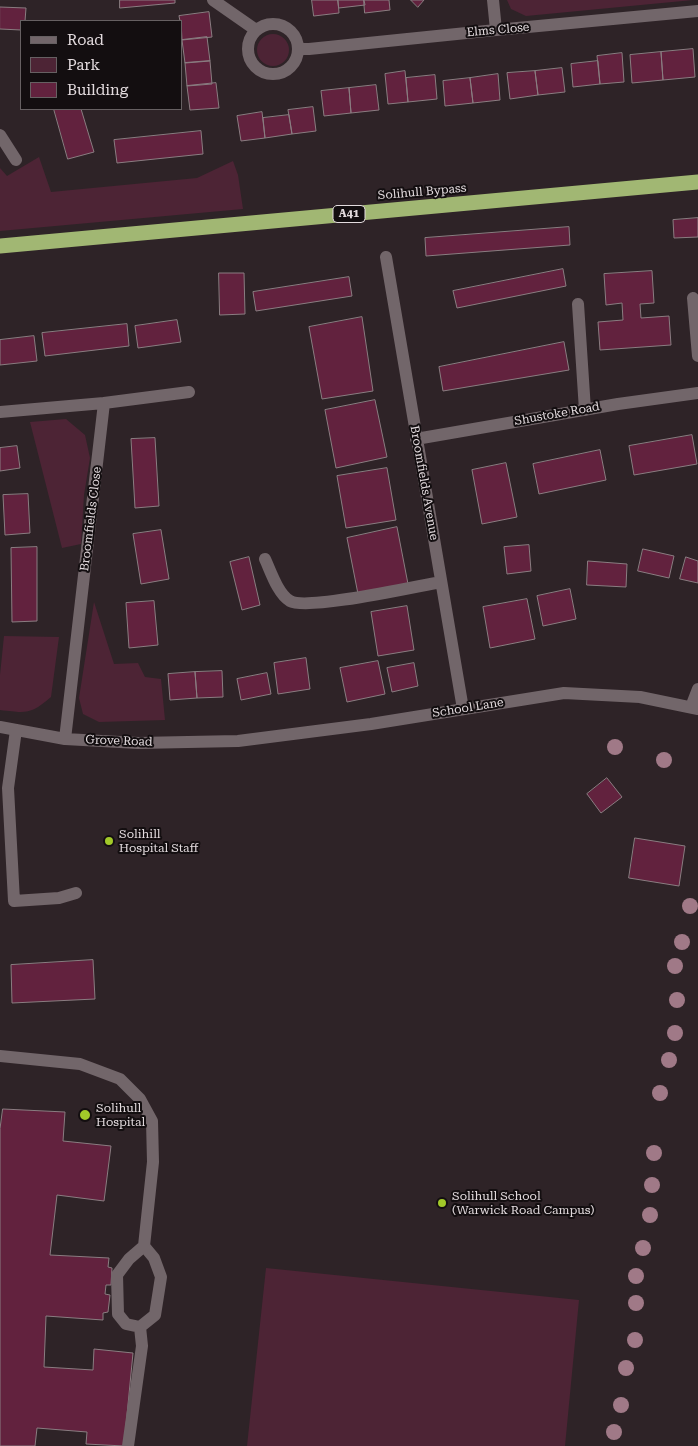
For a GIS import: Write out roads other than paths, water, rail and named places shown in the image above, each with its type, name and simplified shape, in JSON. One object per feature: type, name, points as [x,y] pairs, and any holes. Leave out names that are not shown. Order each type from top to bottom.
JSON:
[{"type":"highway","name":"Solihull Bypass","points":[[0,246],[698,182]]},
{"type":"street","points":[[213,0],[256,30]]},
{"type":"street","points":[[492,0],[496,30]]},
{"type":"street","name":"Elms Close","points":[[299,48],[309,49],[698,11]]},
{"type":"street","points":[[271,23],[287,27],[293,33],[299,48],[298,57],[294,64],[280,74],[271,74],[256,68],[250,61],[248,53],[248,44],[256,30],[271,23]]},
{"type":"street","points":[[0,135],[16,160]]},
{"type":"street","name":"Broomfields Avenue","points":[[386,257],[463,709]]},
{"type":"street","points":[[693,298],[698,356]]},
{"type":"street","points":[[578,304],[585,410]]},
{"type":"street","points":[[0,412],[104,403],[190,392]]},
{"type":"street","name":"Shustoke Road","points":[[416,439],[698,393]]},
{"type":"street","name":"Broomfields Close","points":[[65,739],[104,403]]},
{"type":"street","points":[[265,559],[279,590],[291,601],[303,604],[347,599],[441,582]]},
{"type":"street","points":[[694,708],[698,689]]},
{"type":"street","name":"School Lane","points":[[238,740],[371,724],[564,693],[640,698],[694,708]]},
{"type":"street","name":"Grove Road","points":[[0,727],[65,739],[138,743],[238,740]]},
{"type":"street","points":[[16,730],[8,788],[14,901],[60,898],[76,893]]},
{"type":"street","points":[[0,1056],[80,1064],[120,1078],[140,1099],[152,1121],[153,1162],[144,1246],[129,1259],[118,1275],[118,1314],[126,1324],[140,1327]]},
{"type":"street","points":[[140,1327],[155,1315],[161,1277],[154,1258],[144,1246]]},
{"type":"street","points":[[128,1446],[142,1346],[140,1327]]},
{"type":"place","name":"Solihill Hospital Staff","points":[[109,841]]},
{"type":"place","name":"Solihull Hospital","points":[[85,1115]]},
{"type":"place","name":"Solihull School (Warwick Road Campus)","points":[[442,1203]]}]
